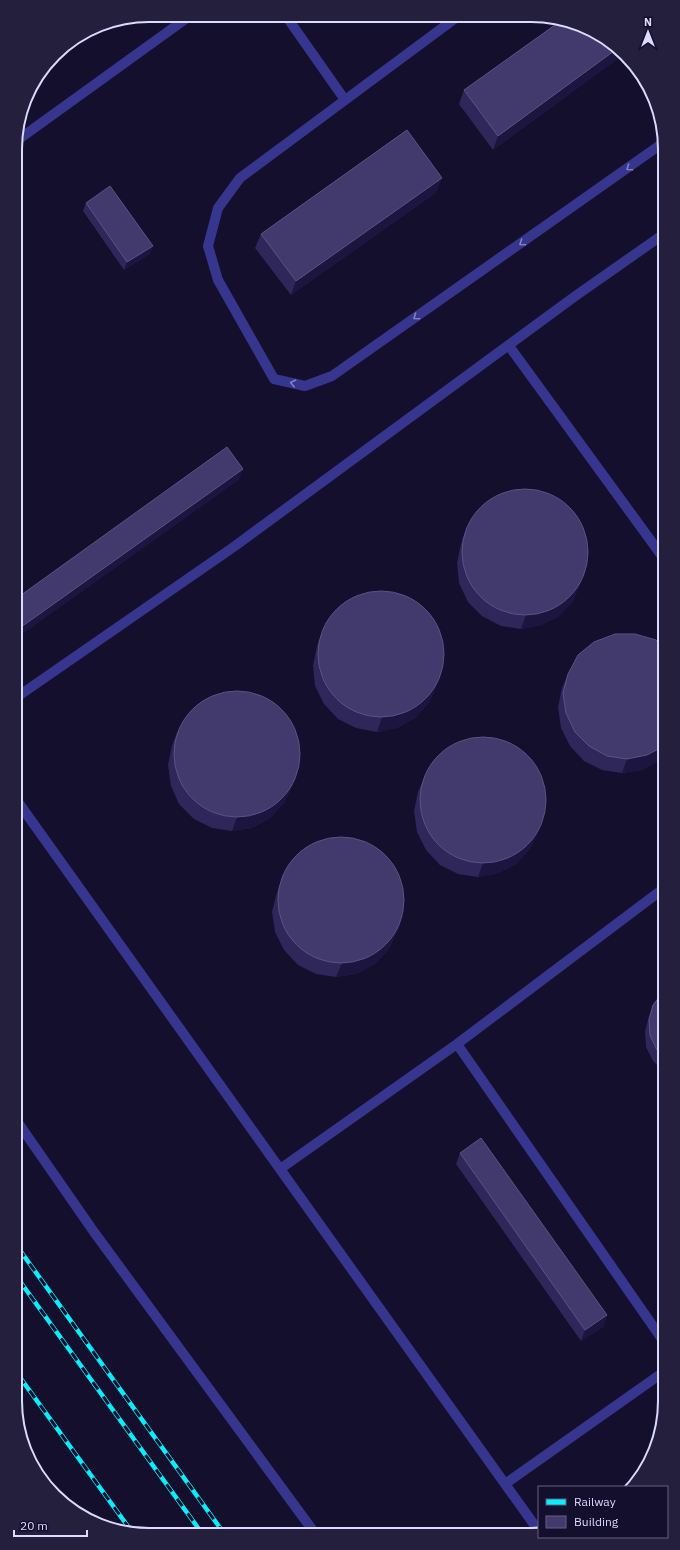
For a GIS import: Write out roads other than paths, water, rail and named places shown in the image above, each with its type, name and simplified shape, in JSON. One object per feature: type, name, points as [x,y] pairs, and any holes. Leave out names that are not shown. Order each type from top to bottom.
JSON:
[{"type":"lane","points":[[23,137],[181,22]]},
{"type":"lane","points":[[290,22],[345,100]]},
{"type":"lane","points":[[450,22],[240,178],[218,208],[208,246],[218,280],[274,379],[305,386],[332,376],[658,147]]},
{"type":"lane","points":[[22,694],[235,546],[658,238]]},
{"type":"lane","points":[[509,346],[658,551]]},
{"type":"lane","points":[[22,808],[536,1528]]},
{"type":"lane","points":[[280,1169],[457,1044],[658,893]]},
{"type":"lane","points":[[457,1044],[658,1333]]},
{"type":"lane","points":[[22,1128],[94,1232],[311,1528]]},
{"type":"lane","points":[[505,1484],[658,1375]]},
{"type":"railway","points":[[22,1253],[220,1528]]},
{"type":"railway","points":[[22,1284],[198,1528]]},
{"type":"railway","points":[[22,1380],[128,1526]]}]
